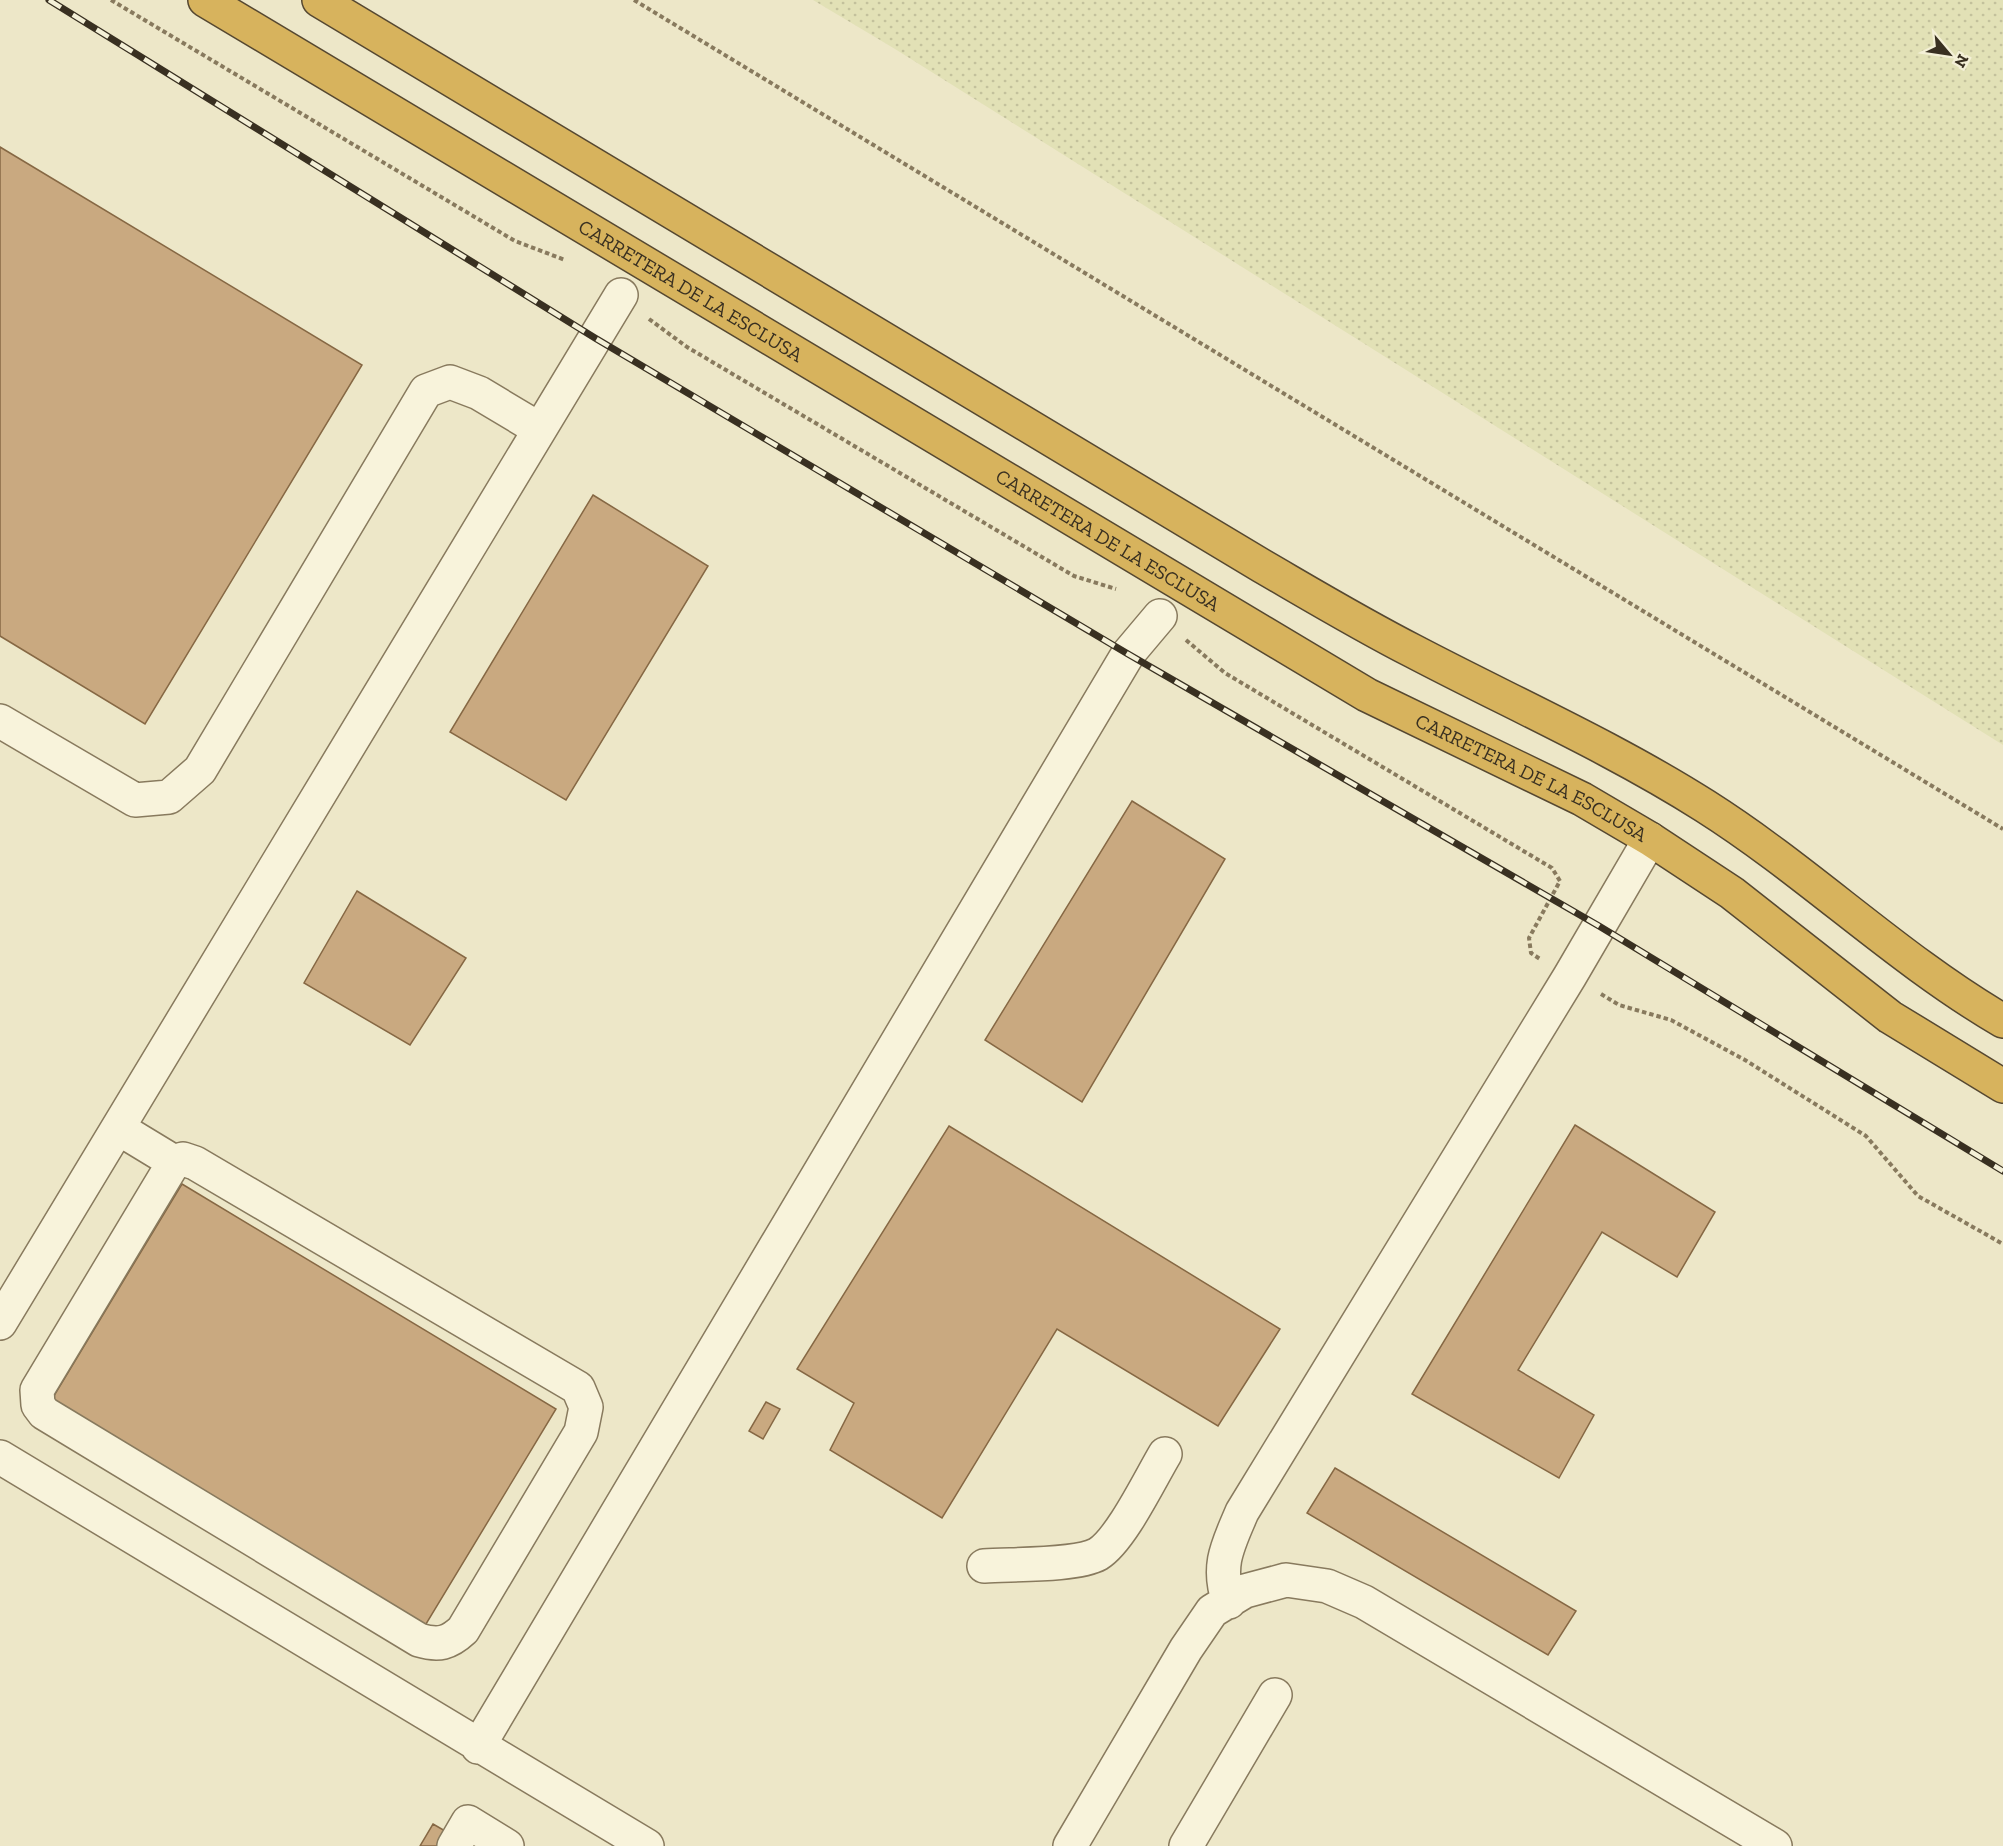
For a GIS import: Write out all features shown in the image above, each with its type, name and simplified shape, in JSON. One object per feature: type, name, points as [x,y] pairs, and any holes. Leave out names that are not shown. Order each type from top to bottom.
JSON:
[{"type":"highway","name":"CARRETERA DE LA ESCLUSA","points":[[205,0],[1367,695],[1582,799],[1650,839],[1732,893],[1890,1017],[2003,1086]]},
{"type":"highway","points":[[319,0],[1262,566],[1411,651],[1578,734],[1705,806],[1808,877],[1897,950],[2003,1022]]},
{"type":"street","points":[[0,1323],[621,295]]},
{"type":"street","points":[[0,721],[135,800],[169,797],[200,770],[426,391],[450,382],[479,393],[539,429]]},
{"type":"street","points":[[478,1747],[1128,654],[1160,616]]},
{"type":"street","points":[[1229,1602],[1222,1582],[1225,1551],[1242,1512],[1570,976],[1650,839]]},
{"type":"street","points":[[118,1128],[174,1162],[183,1159],[195,1163],[578,1388],[586,1407],[581,1432],[463,1630],[450,1642],[432,1644],[419,1641],[44,1413],[38,1405],[38,1390],[174,1162]]},
{"type":"street","points":[[984,1566],[1071,1561],[1098,1554],[1117,1534],[1165,1454]]},
{"type":"street","points":[[1,1460],[647,1846]]},
{"type":"street","points":[[1070,1846],[1186,1649],[1212,1611],[1245,1591],[1286,1580],[1327,1586],[1364,1602],[1775,1846]]},
{"type":"street","points":[[1186,1846],[1275,1695]]},
{"type":"street","points":[[454,1846],[468,1822],[507,1846]]},
{"type":"path","points":[[111,0],[515,241],[567,261]]},
{"type":"path","points":[[634,0],[2003,829]]},
{"type":"path","points":[[621,295],[687,347],[1074,576],[1140,596],[1225,673],[1552,868],[1560,881],[1529,938],[1531,953],[1619,1005],[1671,1020],[1745,1060],[1866,1136],[1918,1196],[2003,1244]]},
{"type":"green space","points":[[813,0],[2003,0],[2003,745],[895,49]]},
{"type":"building","points":[[0,147],[362,365],[145,724],[0,636]]},
{"type":"building","points":[[593,495],[708,566],[566,800],[450,732]]},
{"type":"building","points":[[1132,801],[1225,859],[1082,1102],[985,1040]]},
{"type":"building","points":[[357,891],[466,958],[410,1045],[304,983]]},
{"type":"building","points":[[1575,1125],[1715,1212],[1677,1277],[1602,1232],[1518,1370],[1594,1415],[1559,1478],[1412,1394]]},
{"type":"building","points":[[949,1126],[1280,1329],[1218,1426],[1057,1329],[942,1518],[830,1450],[854,1403],[797,1369]]},
{"type":"building","points":[[182,1184],[556,1409],[423,1629],[49,1404]]},
{"type":"building","points":[[766,1402],[780,1409],[763,1439],[749,1431]]},
{"type":"building","points":[[1335,1468],[1576,1611],[1548,1655],[1307,1513]]},
{"type":"building","points":[[433,1824],[471,1846],[420,1846]]},
{"type":"railway","points":[[49,0],[595,338],[1128,654],[1599,926],[2003,1171]]}]
